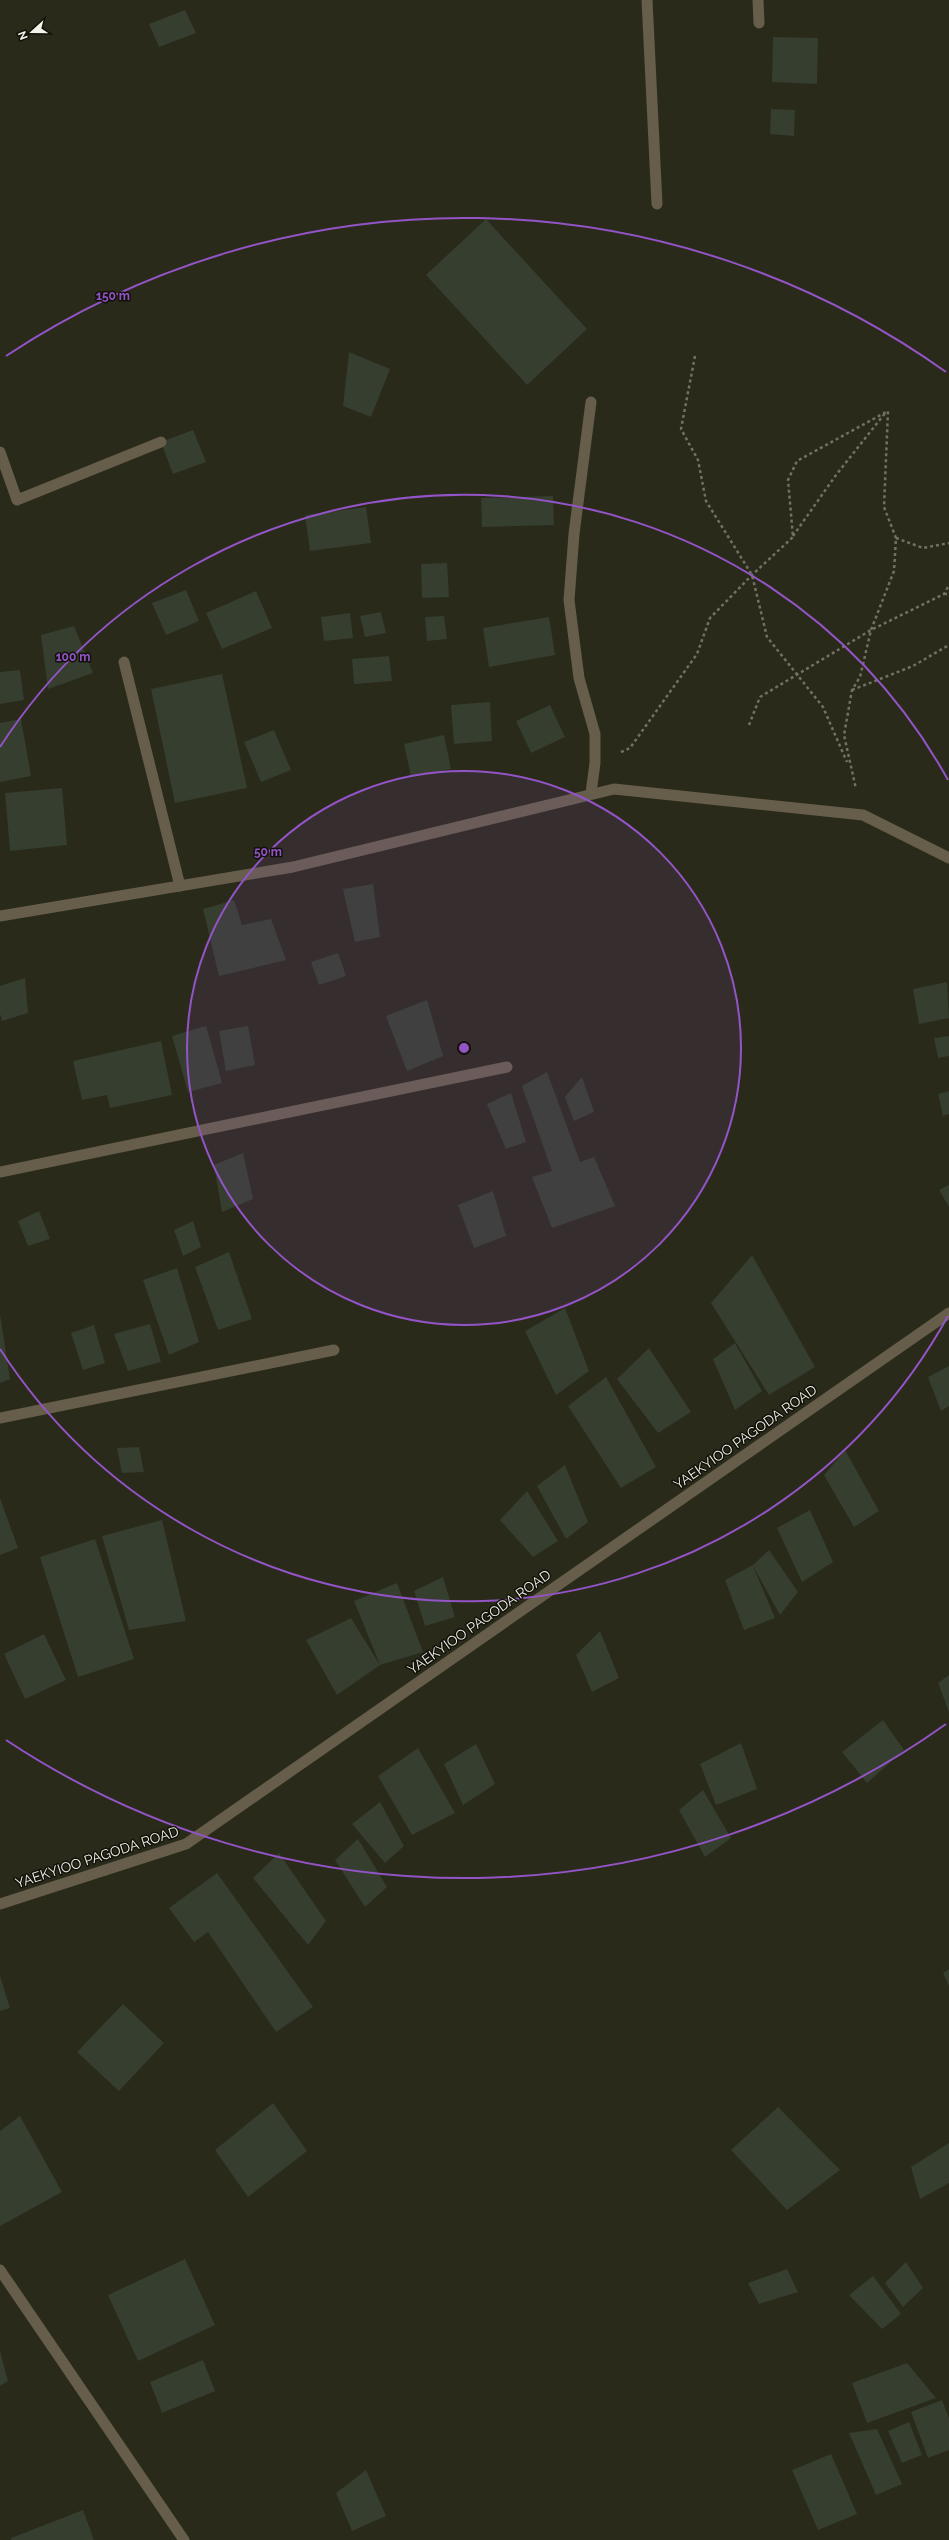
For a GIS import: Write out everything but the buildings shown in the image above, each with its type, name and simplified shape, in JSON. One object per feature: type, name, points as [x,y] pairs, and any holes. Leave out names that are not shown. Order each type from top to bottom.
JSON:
[{"type":"street","points":[[647,0],[657,204]]},
{"type":"street","points":[[758,0],[759,23]]},
{"type":"street","points":[[590,402],[574,534],[569,600],[580,678],[595,734],[595,763],[591,793]]},
{"type":"street","points":[[0,452],[17,500],[161,442]]},
{"type":"street","points":[[124,662],[180,886]]},
{"type":"street","points":[[0,916],[293,867],[591,793],[614,789],[863,815],[949,858]]},
{"type":"street","points":[[0,1172],[507,1067]]},
{"type":"street","name":"YAEKYIOO PAGODA ROAD","points":[[0,1903],[186,1844],[949,1313]]},
{"type":"street","points":[[0,1418],[334,1350]]},
{"type":"street","points":[[0,2270],[184,2540]]},
{"type":"path","points":[[695,356],[681,429],[698,460],[706,501],[752,575],[767,636],[823,707],[849,765]]},
{"type":"path","points":[[793,537],[788,480],[797,461],[888,411]]},
{"type":"path","points":[[595,763],[630,748],[697,654],[710,618],[752,575],[793,537],[836,475],[888,411]]},
{"type":"path","points":[[863,815],[849,765],[844,735],[852,690],[860,677],[871,630],[894,572],[896,538],[884,507],[888,411]]},
{"type":"path","points":[[896,538],[923,548],[949,543]]},
{"type":"path","points":[[944,594],[949,584]]},
{"type":"path","points":[[749,725],[760,697],[796,673],[871,630],[944,594],[949,594]]},
{"type":"path","points":[[852,690],[913,666],[949,645]]}]
